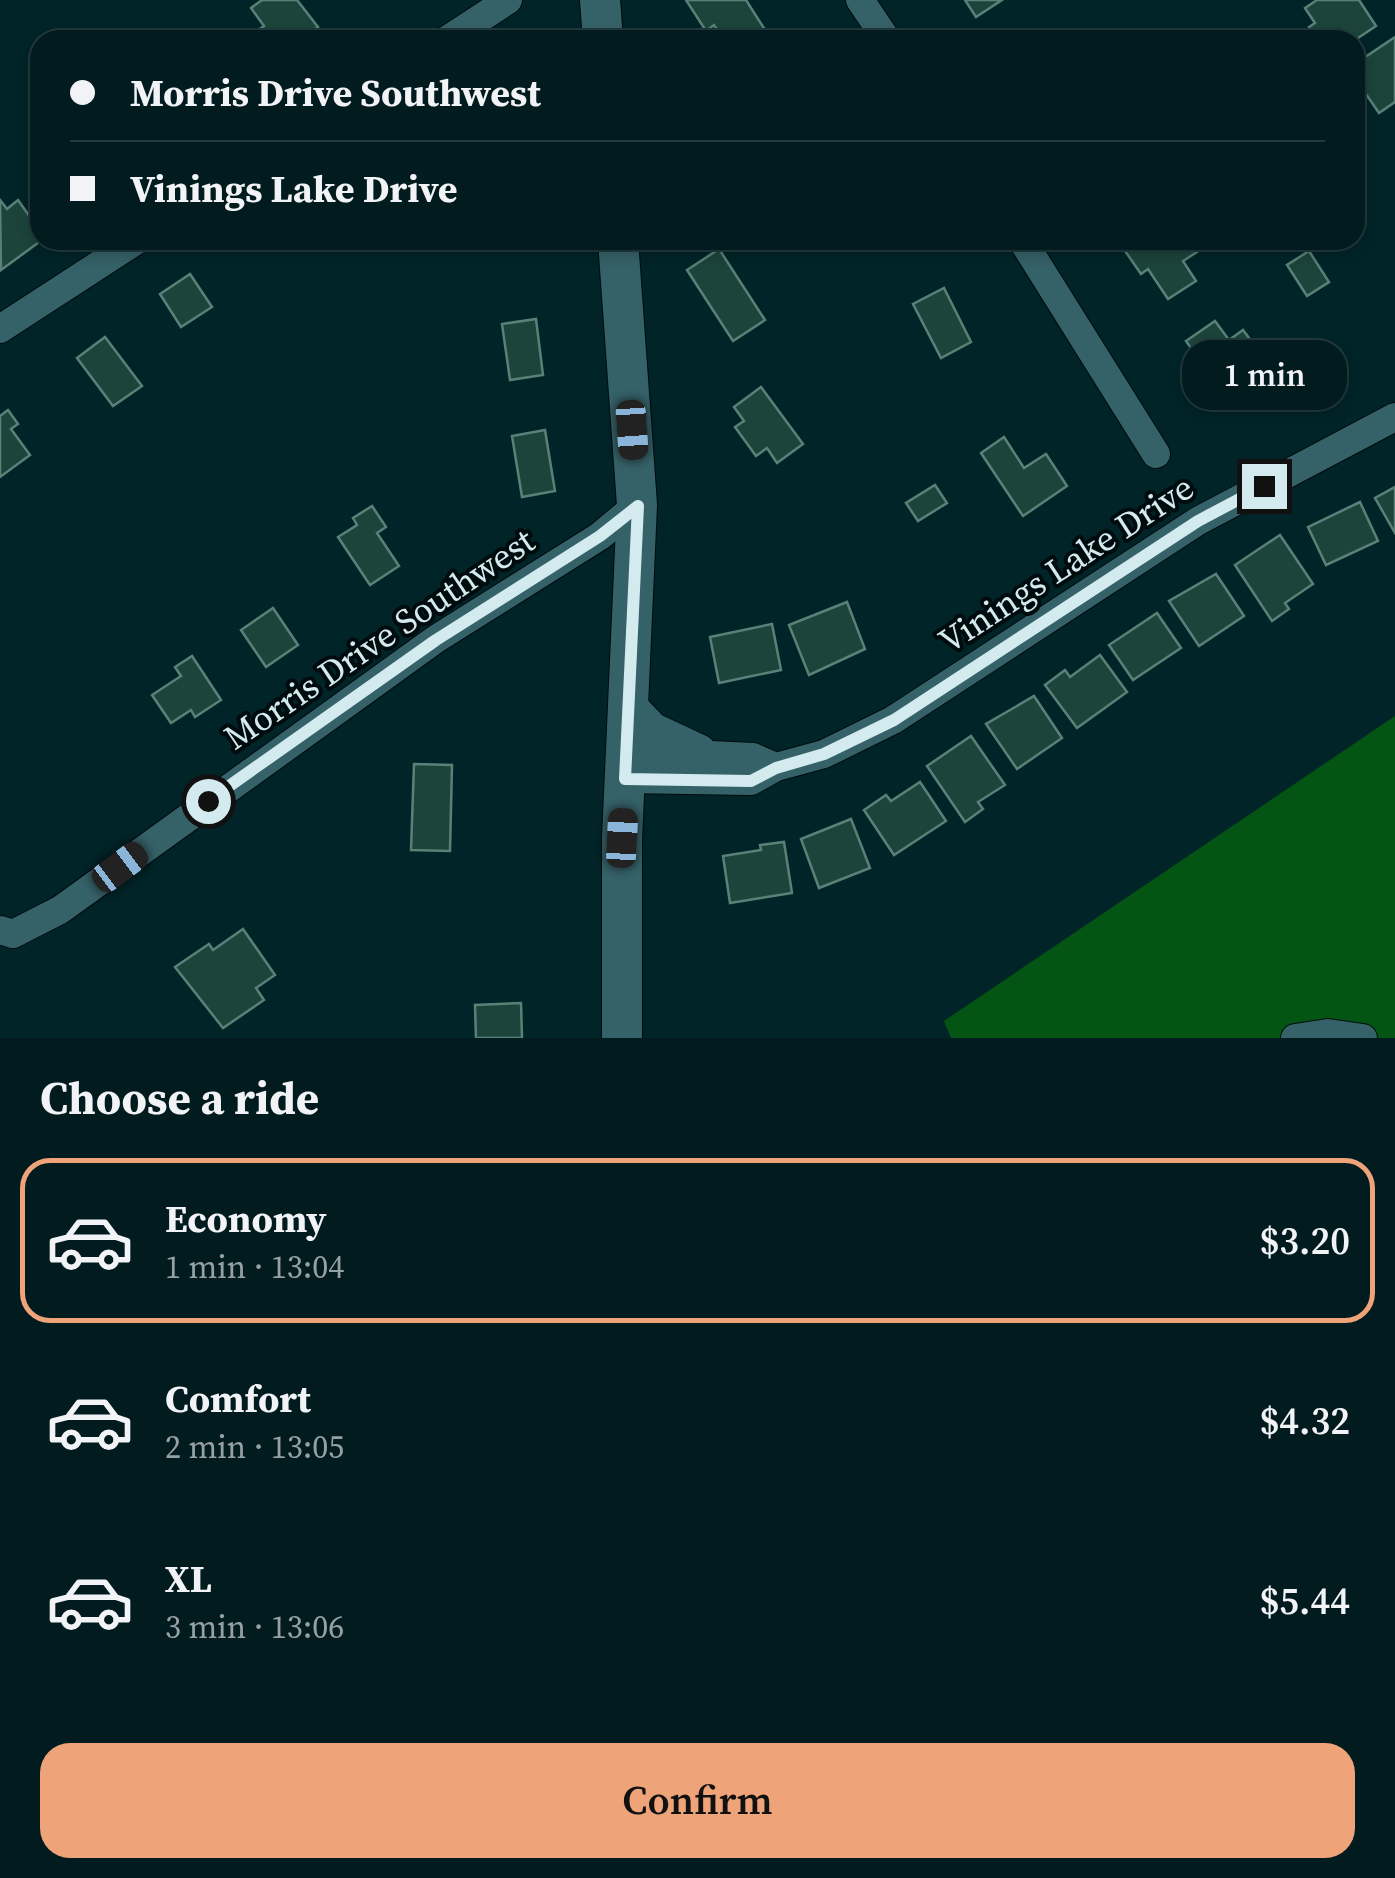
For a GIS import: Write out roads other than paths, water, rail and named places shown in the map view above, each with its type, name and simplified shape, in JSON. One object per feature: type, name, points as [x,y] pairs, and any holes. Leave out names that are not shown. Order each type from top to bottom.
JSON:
[{"type":"street","points":[[462,30],[508,0]]},
{"type":"street","points":[[600,0],[602,30]]},
{"type":"street","points":[[860,0],[880,30]]},
{"type":"street","points":[[0,329],[122,250]]},
{"type":"street","points":[[619,250],[638,506],[625,765],[622,1038]]},
{"type":"street","points":[[1028,250],[1156,454]]},
{"type":"street","name":"Vinings Lake Drive","points":[[625,765],[751,781],[776,768],[824,754],[894,720],[1198,521],[1395,417]]},
{"type":"street","name":"Morris Drive Southwest","points":[[6,932],[60,910],[436,640],[600,536],[638,506]]},
{"type":"street","points":[[628,700],[654,726],[716,754]]},
{"type":"street","points":[[625,765],[716,754],[753,756],[776,768]]},
{"type":"street","points":[[1294,1038],[1328,1033],[1362,1038]]}]
